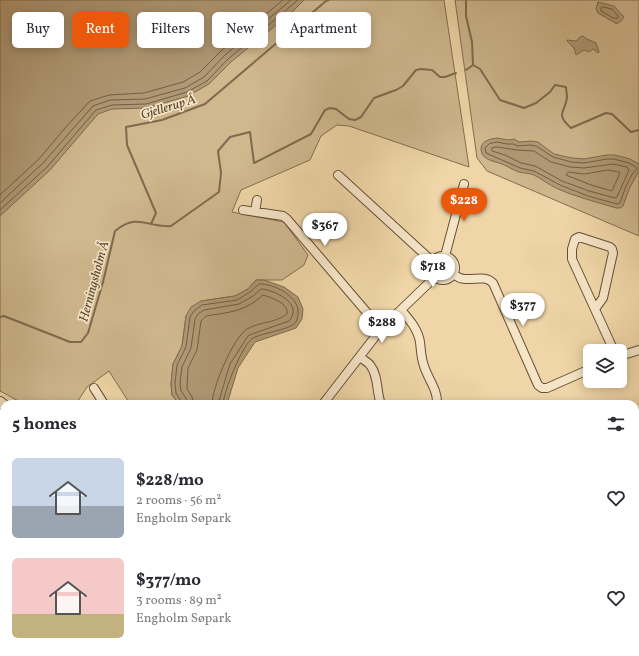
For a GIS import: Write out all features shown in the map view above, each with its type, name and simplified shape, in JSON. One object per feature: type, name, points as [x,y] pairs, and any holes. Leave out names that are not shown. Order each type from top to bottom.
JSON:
[{"type":"street","points":[[338,175],[432,262]]},
{"type":"street","points":[[445,256],[464,184]]},
{"type":"street","points":[[255,212],[257,200]]},
{"type":"street","points":[[243,210],[283,216],[287,218],[381,329]]},
{"type":"street","points":[[595,310],[603,298],[613,253],[610,247],[579,237],[575,239],[572,248],[572,259],[595,310],[611,344]]},
{"type":"street","points":[[445,256],[449,257],[454,263],[455,270],[451,277],[444,280],[435,277],[431,270],[432,262],[438,257],[445,256]]},
{"type":"street","points":[[454,274],[465,279],[489,279],[493,284],[538,385],[542,388],[547,388],[583,372]]},
{"type":"street","points":[[326,400],[381,329],[435,277]]},
{"type":"street","points":[[401,310],[417,331],[424,366],[435,389],[437,400]]},
{"type":"street","points":[[627,354],[639,350]]},
{"type":"street","points":[[360,357],[370,365],[373,370],[380,400]]},
{"type":"street","points":[[94,388],[100,400]]},
{"type":"shaded area","points":[[0,0],[444,0],[469,167],[349,126],[337,125],[321,136],[310,160],[241,190],[232,212],[284,222],[308,255],[304,265],[282,280],[256,280],[248,289],[235,296],[201,301],[186,316],[182,346],[173,364],[171,384],[172,395],[176,400],[127,400],[109,371],[87,387],[79,400],[17,400],[0,391]]},
{"type":"shaded area","points":[[455,0],[639,0],[639,236],[487,171],[477,158]]},
{"type":"water","points":[[0,0],[304,0],[292,12],[276,12],[276,25],[268,32],[268,12],[212,12],[212,48],[248,48],[231,62],[209,84],[188,96],[147,108],[112,109],[98,114],[50,170],[0,216]]},
{"type":"water","points":[[598,2],[614,6],[624,17],[617,24],[598,13],[596,9]]},
{"type":"water","points":[[583,36],[596,43],[598,53],[593,49],[589,52],[584,50],[576,55],[574,48],[567,40],[576,41]]},
{"type":"water","points":[[497,138],[508,140],[514,139],[519,142],[538,142],[554,154],[572,158],[584,159],[615,155],[630,159],[639,164],[639,171],[630,187],[623,206],[616,208],[565,192],[534,175],[519,172],[486,158],[483,156],[481,146],[484,142]]},
{"type":"water","points":[[256,280],[264,280],[284,287],[298,297],[303,309],[302,319],[296,328],[255,342],[238,368],[228,400],[176,400],[172,395],[171,384],[173,364],[182,346],[186,316],[191,307],[201,301],[235,296],[248,289]]},
{"type":"waterway","name":"Gjellerup Å","points":[[151,224],[156,213],[127,145],[126,127],[162,120],[205,104],[329,0]]},
{"type":"waterway","points":[[466,0],[466,16],[472,42],[473,65]]},
{"type":"waterway","name":"Herningsholm Å","points":[[466,70],[473,65],[480,69],[500,100],[524,108],[536,103],[550,92],[555,85],[566,87],[567,97],[562,116],[571,128],[606,113],[612,114],[631,132],[639,130]]},
{"type":"waterway","name":"Herningsholm Å","points":[[0,317],[4,316],[70,342],[81,342],[88,333],[103,282],[115,231],[130,222],[143,222],[155,225],[171,226],[219,192],[221,173],[218,151],[230,137],[250,132],[254,163],[311,134],[325,110],[330,108],[336,109],[349,119],[355,120],[361,117],[374,98],[403,86],[416,70],[432,70],[440,77],[445,77],[456,73]]}]
